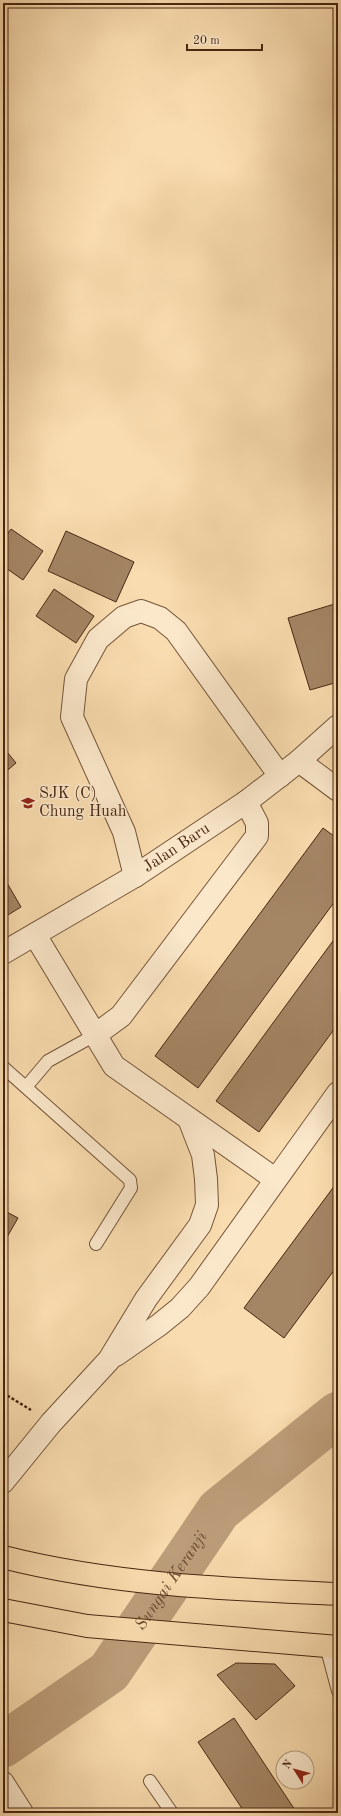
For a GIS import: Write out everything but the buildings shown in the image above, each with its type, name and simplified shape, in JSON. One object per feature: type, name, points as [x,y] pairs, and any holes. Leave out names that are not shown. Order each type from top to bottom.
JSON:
[{"type":"highway","points":[[3,1557],[95,1576],[219,1588],[338,1594]]},
{"type":"highway","points":[[3,1610],[87,1626],[332,1646]]},
{"type":"street","points":[[135,876],[124,832],[72,717],[76,679],[98,638],[124,617],[141,611],[160,618],[176,631],[280,776]]},
{"type":"street","name":"Jalan Baru","points":[[3,953],[135,876],[246,802],[299,761],[338,726]]},
{"type":"street","points":[[299,761],[338,790]]},
{"type":"street","points":[[95,1035],[121,1016],[257,836],[257,822],[246,802]]},
{"type":"street","points":[[34,935],[114,1066],[276,1179]]},
{"type":"street","points":[[109,1360],[159,1325],[185,1303],[199,1288],[338,1093]]},
{"type":"street","points":[[3,1482],[51,1422],[109,1360],[146,1299],[200,1225],[207,1205],[206,1179],[203,1155],[189,1119]]},
{"type":"street","points":[[5,1786],[22,1813]]},
{"type":"lane","points":[[26,1088],[48,1061],[95,1035]]},
{"type":"lane","points":[[3,1067],[130,1180],[131,1188],[96,1244]]},
{"type":"lane","points":[[332,1646],[338,1691]]},
{"type":"lane","points":[[150,1781],[172,1813]]},
{"type":"path","points":[[3,1393],[51,1422]]},
{"type":"waterway","name":"Sungai Keranji","points":[[3,1745],[109,1672],[219,1510],[338,1414]]},
{"type":"place","name":"SJK (C) Chung Huah","points":[[28,803]]}]
